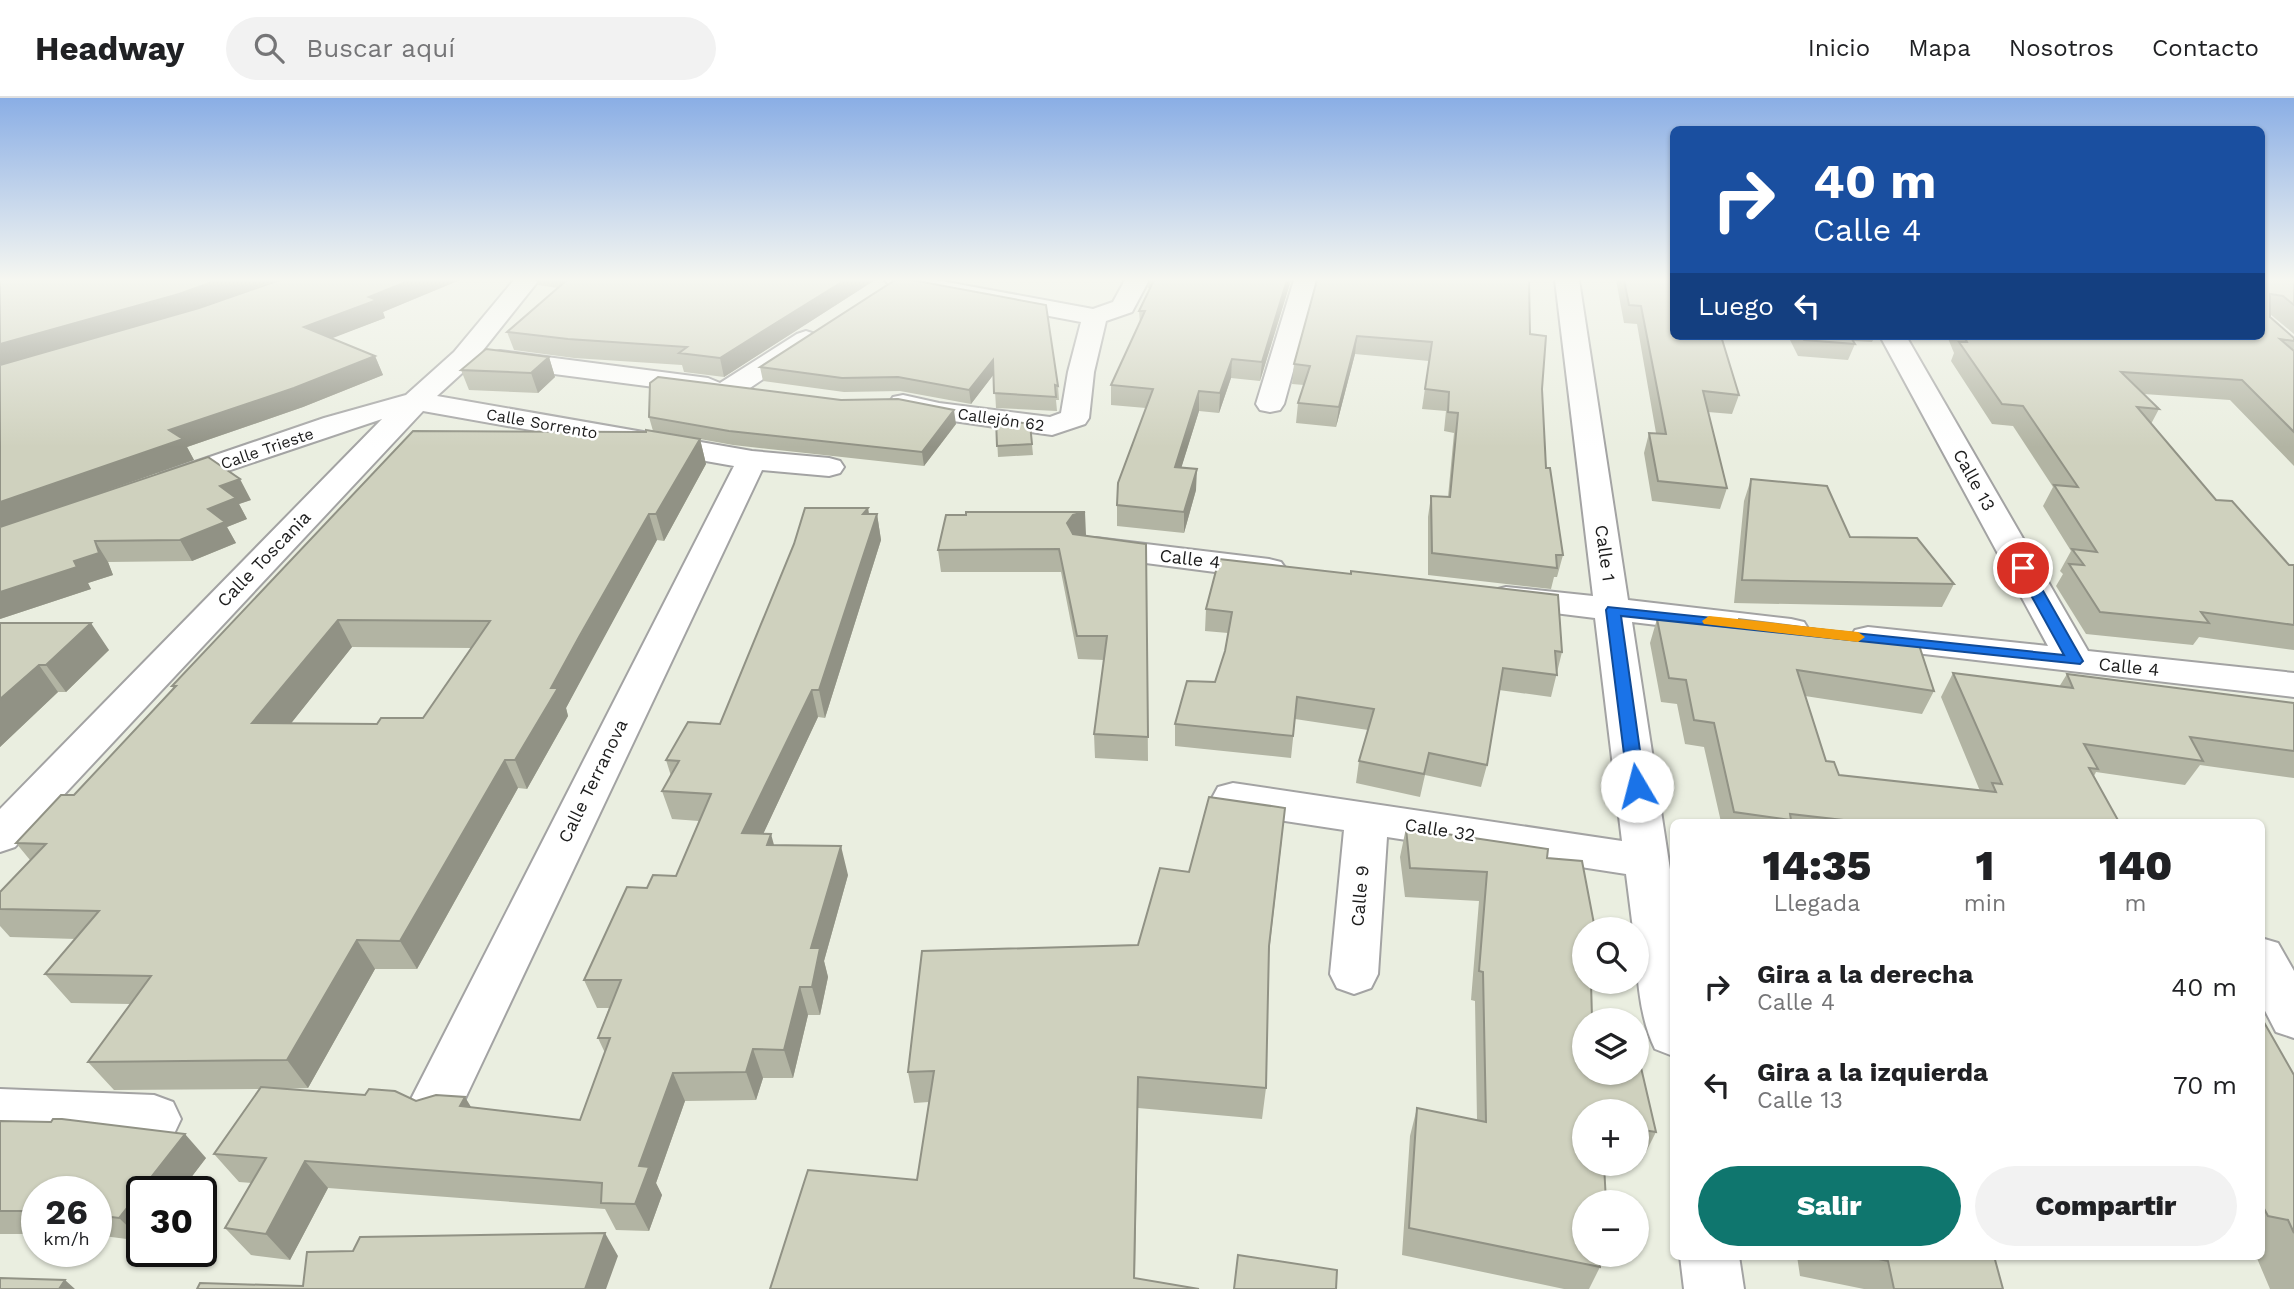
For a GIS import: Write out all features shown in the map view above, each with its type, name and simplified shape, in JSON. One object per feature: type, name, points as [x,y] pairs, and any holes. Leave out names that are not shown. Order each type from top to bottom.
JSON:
[{"type":"street","name":"Calle Toscania","points":[[0,836],[415,401],[463,358],[481,336]]},
{"type":"street","points":[[728,390],[811,336]]},
{"type":"street","name":"Callejón 62","points":[[878,402],[900,402],[939,411],[1052,426],[1075,418],[1081,372],[1090,336]]},
{"type":"street","points":[[1270,404],[1290,336]]},
{"type":"street","name":"Calle 1","points":[[1575,336],[1647,861],[1663,912],[1670,997]]},
{"type":"street","name":"Calle 13","points":[[1895,340],[2075,661]]},
{"type":"street","points":[[463,358],[500,359],[767,394]]},
{"type":"street","name":"Calle Sorrento","points":[[415,401],[752,460],[829,467]]},
{"type":"street","name":"Calle Trieste","points":[[141,491],[334,425],[415,401]]},
{"type":"street","name":"Calle Terranova","points":[[436,1103],[752,460]]},
{"type":"street","name":"Calle 4","points":[[1087,547],[1295,572]]},
{"type":"street","name":"Calle 4","points":[[1475,594],[2294,685]]},
{"type":"street","name":"Calle 32","points":[[1233,798],[1647,861]]},
{"type":"street","name":"Calle 9","points":[[1354,974],[1367,819]]},
{"type":"street","points":[[2265,964],[2294,1018]]},
{"type":"street","points":[[2265,1014],[2294,1018]]},
{"type":"street","points":[[0,1113],[154,1119]]},
{"type":"street","points":[[1710,1260],[1714,1289]]},
{"type":"building","points":[[0,336],[30,336],[0,344]]},
{"type":"building","points":[[103,336],[325,336],[375,356],[294,388],[169,430],[183,439],[0,502],[0,365]]},
{"type":"building","points":[[538,336],[756,336],[720,358],[679,353],[687,347]]},
{"type":"building","points":[[809,336],[1051,336],[1058,386],[1055,385],[1056,397],[994,393],[993,360],[969,390],[898,377],[842,378],[760,367]]},
{"type":"building","points":[[1134,336],[1270,336],[1262,362],[1232,359],[1220,393],[1199,391],[1175,467],[1197,469],[1184,512],[1117,505],[1118,483],[1153,389],[1111,385]]},
{"type":"building","points":[[1302,336],[1546,336],[1542,389],[1546,468],[1550,468],[1563,555],[1556,555],[1557,568],[1432,553],[1431,496],[1450,497],[1458,413],[1448,412],[1449,392],[1425,389],[1432,342],[1357,336],[1339,407],[1298,403],[1310,366],[1294,364]]},
{"type":"building","points":[[1647,336],[1670,336],[1670,340],[1722,340],[1739,395],[1703,391],[1727,488],[1658,481],[1649,433],[1666,434]]},
{"type":"building","points":[[2265,336],[2291,336],[2294,341],[2280,339],[2294,351],[2294,432],[2242,380],[2121,372],[2159,409],[2137,407],[2216,500],[2232,501],[2289,565],[2294,565],[2294,625],[2201,612],[2209,623],[2100,612],[2069,564],[2084,565],[2072,549],[2097,552],[2054,485],[2078,487],[2023,406],[2002,404],[1959,342],[1967,342],[1966,340],[2265,340]]},
{"type":"building","points":[[1804,340],[1852,340],[1855,344]]},
{"type":"building","points":[[486,349],[549,357],[531,373],[461,370]]},
{"type":"building","points":[[658,377],[841,400],[898,399],[954,410],[922,452],[729,431],[649,417],[650,383]]},
{"type":"building","points":[[996,419],[1030,424],[1032,444],[997,446]]},
{"type":"building","points":[[413,431],[646,432],[700,439],[656,514],[649,514],[551,688],[558,688],[515,760],[505,760],[400,941],[357,940],[287,1060],[88,1062],[151,976],[45,974],[99,911],[0,909],[0,892],[46,844],[16,843],[61,795],[74,795],[176,686],[172,686]],"holes":[[[338,620],[490,621],[423,718],[381,718],[377,724],[252,723]]]},
{"type":"building","points":[[208,457],[240,479],[220,486],[236,498],[208,509],[225,522],[180,540],[95,541],[99,553],[74,561],[77,567],[0,592],[0,527]]},
{"type":"building","points":[[1751,479],[1827,486],[1850,537],[1917,538],[1954,584],[1742,580]]},
{"type":"building","points":[[805,508],[868,508],[863,514],[877,514],[819,690],[812,690],[742,833],[771,834],[767,845],[841,846],[811,948],[820,948],[812,987],[800,987],[784,1050],[753,1049],[746,1072],[673,1073],[639,1166],[649,1167],[635,1204],[601,1203],[602,1183],[305,1161],[266,1234],[225,1228],[266,1158],[214,1154],[261,1087],[365,1095],[369,1089],[395,1091],[416,1101],[436,1095],[465,1097],[460,1106],[580,1120],[610,1038],[598,1038],[621,980],[584,980],[627,887],[647,888],[653,875],[676,876],[711,794],[662,791],[679,761],[666,760],[688,722],[720,724],[794,544]]},
{"type":"building","points":[[966,512],[1085,512],[1073,515],[1067,523],[1073,534],[1146,544],[1148,737],[1094,734],[1107,636],[1077,636],[1059,549],[938,550],[946,515],[966,515]]},
{"type":"building","points":[[1219,559],[1558,595],[1562,652],[1555,651],[1557,675],[1503,668],[1487,765],[1429,753],[1424,774],[1359,761],[1374,709],[1297,697],[1293,736],[1175,724],[1187,681],[1215,682],[1225,651],[1232,612],[1206,609]]},
{"type":"building","points":[[1657,619],[1738,628],[1739,619],[1918,642],[1934,691],[1797,670],[1826,761],[1834,762],[1839,775],[1996,792],[1992,783],[2002,784],[1953,673],[2073,688],[2067,674],[2294,703],[2294,751],[2190,737],[2203,761],[2084,744],[2098,769],[2089,768],[2117,819],[1834,819],[1790,814],[1791,819],[1784,819],[1734,812],[1714,723],[1694,720],[1686,680],[1669,678]]},
{"type":"building","points":[[0,623],[91,623],[46,665],[39,665],[0,699]]},
{"type":"building","points":[[1209,797],[1285,808],[1269,946],[1266,1088],[1138,1077],[1134,1278],[1199,1289],[770,1289],[808,1170],[917,1180],[934,1071],[908,1072],[922,951],[1138,945],[1160,868],[1189,872]]},
{"type":"building","points":[[1406,828],[1548,849],[1547,858],[1582,861],[1593,917],[1572,917],[1572,994],[1591,994],[1592,1008],[1572,1008],[1572,1085],[1645,1085],[1648,1099],[1572,1099],[1572,1176],[1605,1176],[1605,1190],[1572,1190],[1572,1261],[1409,1228],[1417,1108],[1486,1122],[1483,972],[1479,971],[1487,872],[1410,868]]},
{"type":"building","points":[[2265,1024],[2294,1075],[2294,1233],[2288,1220],[2268,1216],[2265,1210]]},
{"type":"building","points":[[1649,1102],[1656,1132],[1649,1131]]},
{"type":"building","points":[[53,1119],[62,1119],[185,1134],[152,1176],[126,1176],[126,1209],[119,1218],[112,1217],[112,1176],[21,1176],[21,1211],[0,1211],[0,1121],[51,1122]]},
{"type":"building","points":[[605,1233],[585,1289],[197,1289],[200,1283],[303,1286],[307,1252],[353,1251],[360,1237]]},
{"type":"building","points":[[1238,1255],[1337,1270],[1336,1289],[1234,1289]]},
{"type":"building","points":[[1883,1260],[1995,1260],[2003,1289],[1894,1289],[1888,1261]]},
{"type":"building","points":[[0,1278],[65,1280],[59,1289],[0,1289]]},
{"type":"slow traffic","points":[[1709,621],[1858,637]]},
{"type":"route","points":[[1637,786],[1613,610],[2075,661],[2023,568]]}]
